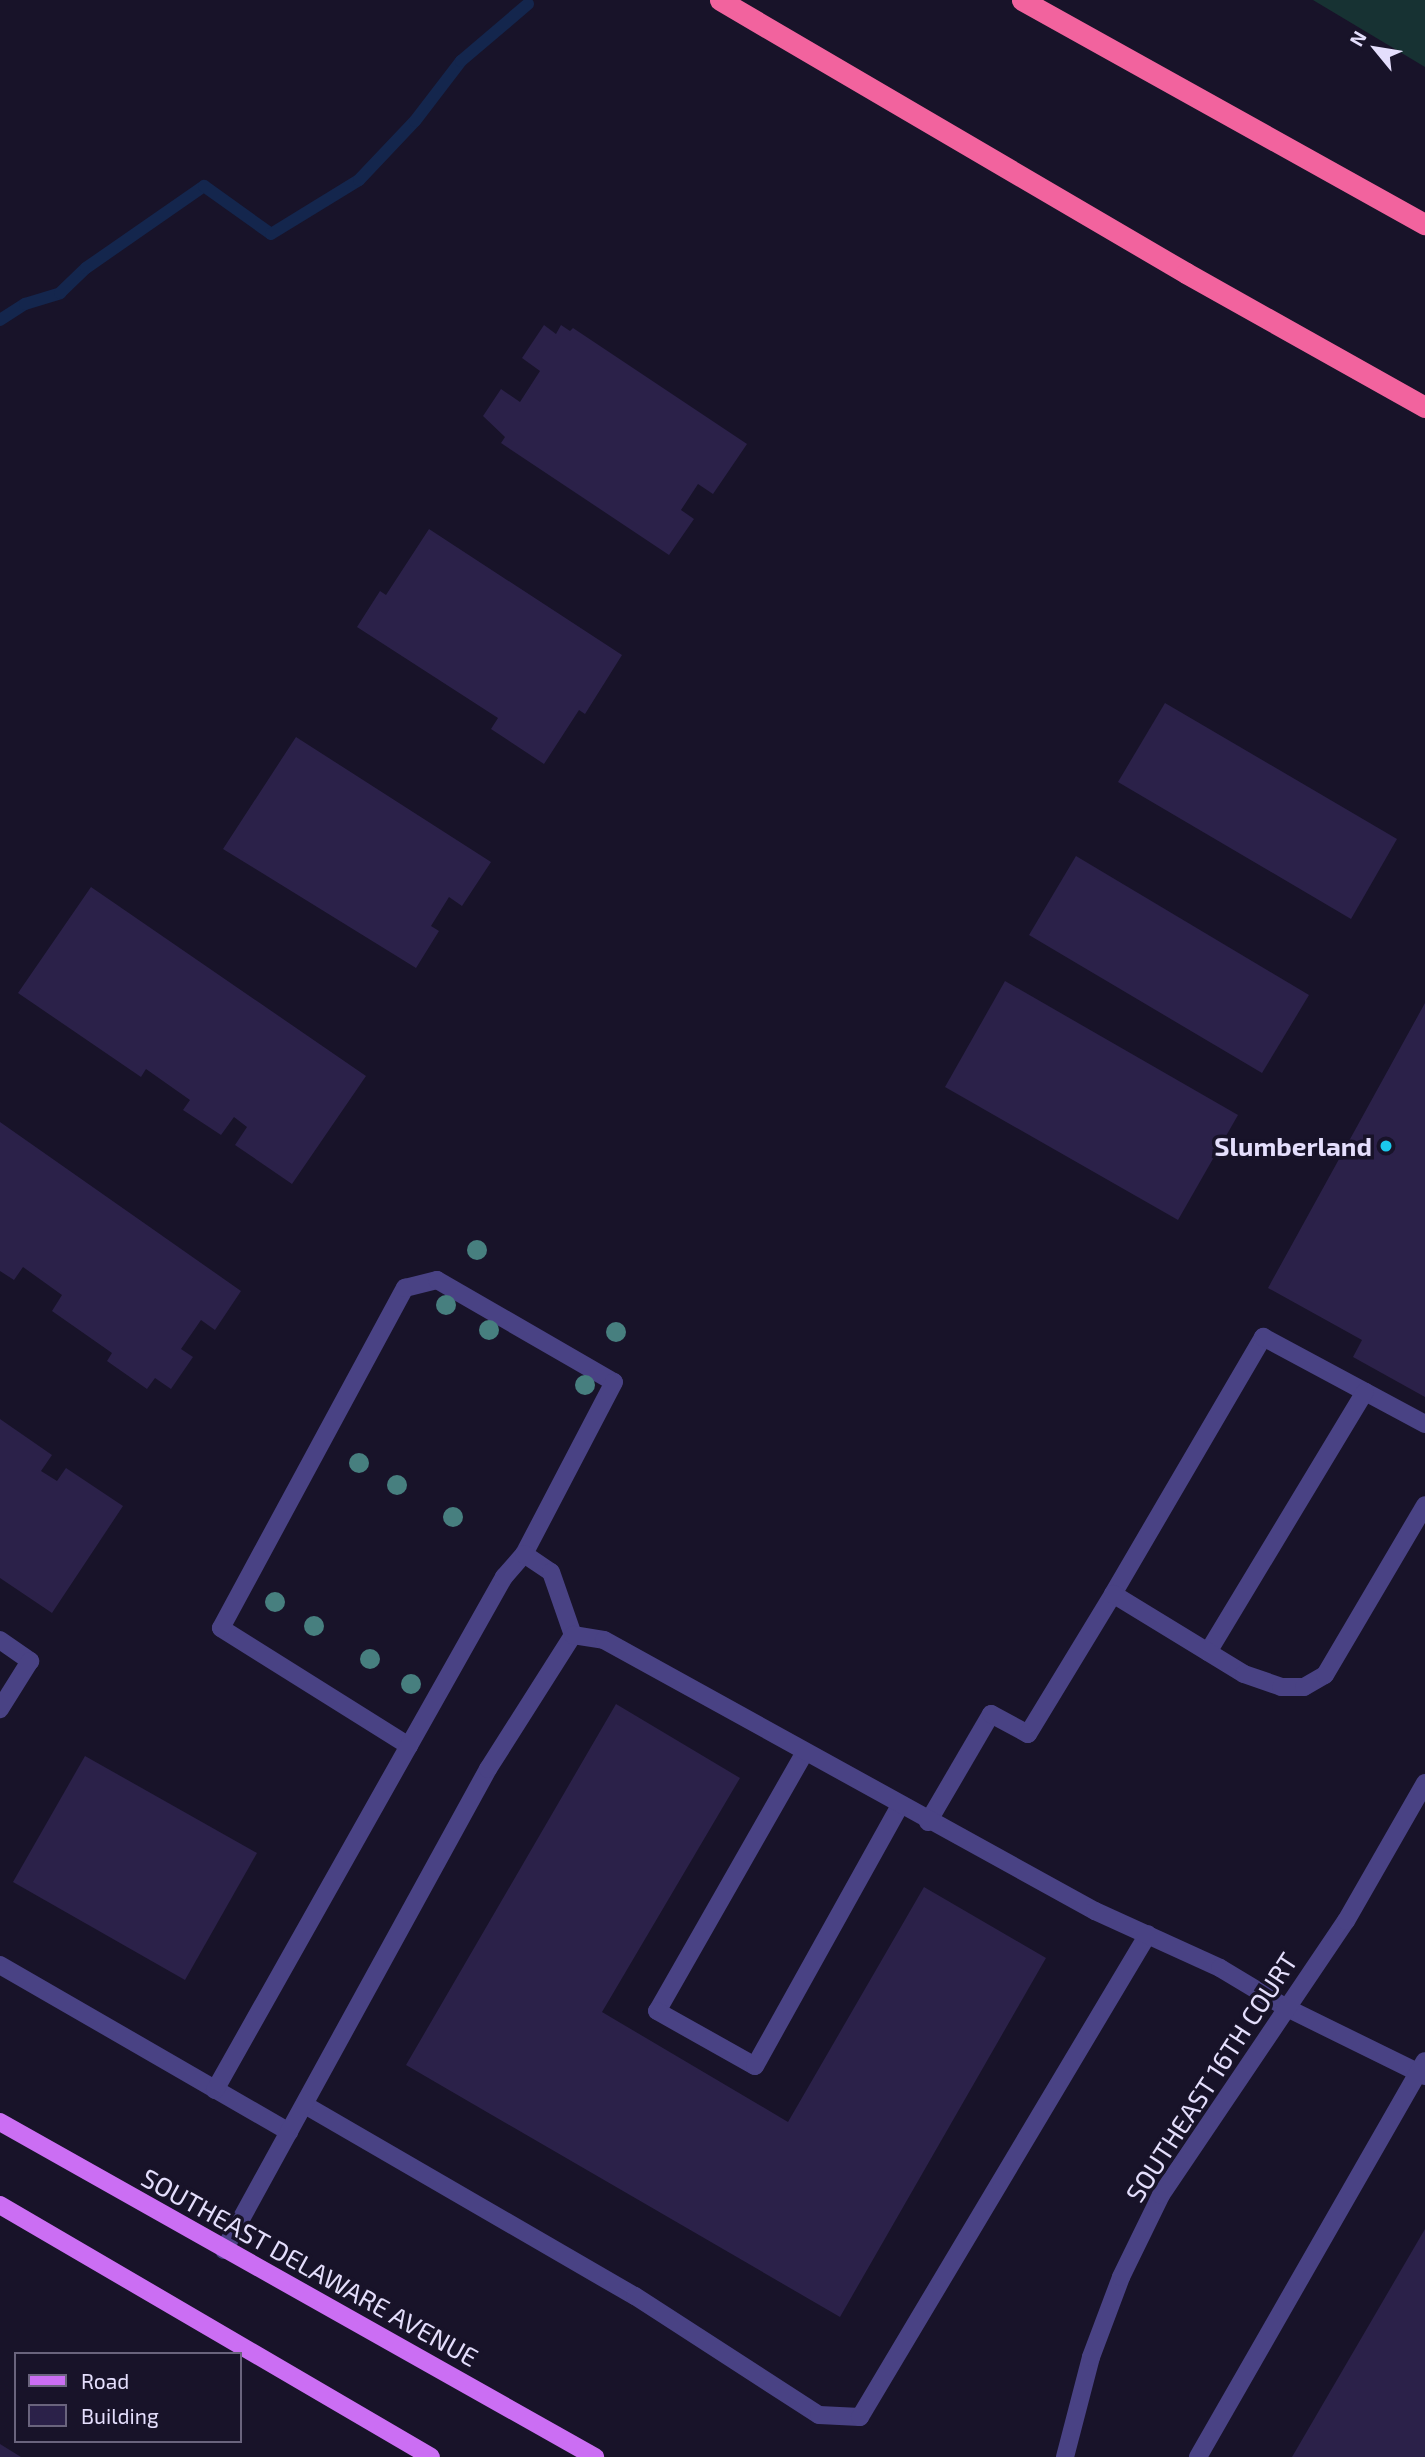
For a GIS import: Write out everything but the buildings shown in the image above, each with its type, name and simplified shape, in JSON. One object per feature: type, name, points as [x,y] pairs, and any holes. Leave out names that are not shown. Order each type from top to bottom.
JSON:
[{"type":"highway","points":[[720,0],[1186,273],[1425,407]]},
{"type":"highway","points":[[1022,0],[1425,224]]},
{"type":"main road","name":"SOUTHEAST DELAWARE AVENUE","points":[[0,2122],[594,2457]]},
{"type":"main road","points":[[0,2205],[431,2457]]},
{"type":"street","points":[[215,2090],[409,1746],[504,1577],[524,1554],[614,1382],[437,1280],[405,1288],[221,1628],[409,1746]]},
{"type":"street","points":[[928,1822],[990,1714],[1028,1734],[1114,1594],[1263,1337],[1425,1424]]},
{"type":"street","points":[[1208,1652],[1365,1392]]},
{"type":"street","points":[[1114,1594],[1244,1674],[1281,1687],[1304,1688],[1325,1675],[1425,1505]]},
{"type":"street","points":[[524,1554],[551,1572],[573,1635]]},
{"type":"street","points":[[573,1635],[604,1640],[928,1822],[1095,1911],[1220,1968],[1285,2007],[1423,2070],[1198,2457]]},
{"type":"street","points":[[224,2250],[488,1769],[573,1635]]},
{"type":"street","points":[[0,1640],[30,1661],[0,1709]]},
{"type":"street","points":[[805,1752],[657,2011],[755,2066],[900,1806]]},
{"type":"street","name":"SOUTHEAST 16TH COURT","points":[[1065,2457],[1091,2357],[1121,2277],[1161,2195],[1285,2007],[1346,1921],[1425,1783]]},
{"type":"street","points":[[305,2105],[635,2296],[819,2415],[860,2417],[1148,1934]]},
{"type":"street","points":[[0,1965],[289,2132]]},
{"type":"green space","points":[[1313,0],[1425,0],[1425,67]]},
{"type":"waterway","points":[[0,320],[25,304],[60,293],[86,268],[204,186],[271,234],[359,180],[415,121],[461,61],[528,4]]},
{"type":"place","name":"Slumberland","points":[[1386,1146]]}]
